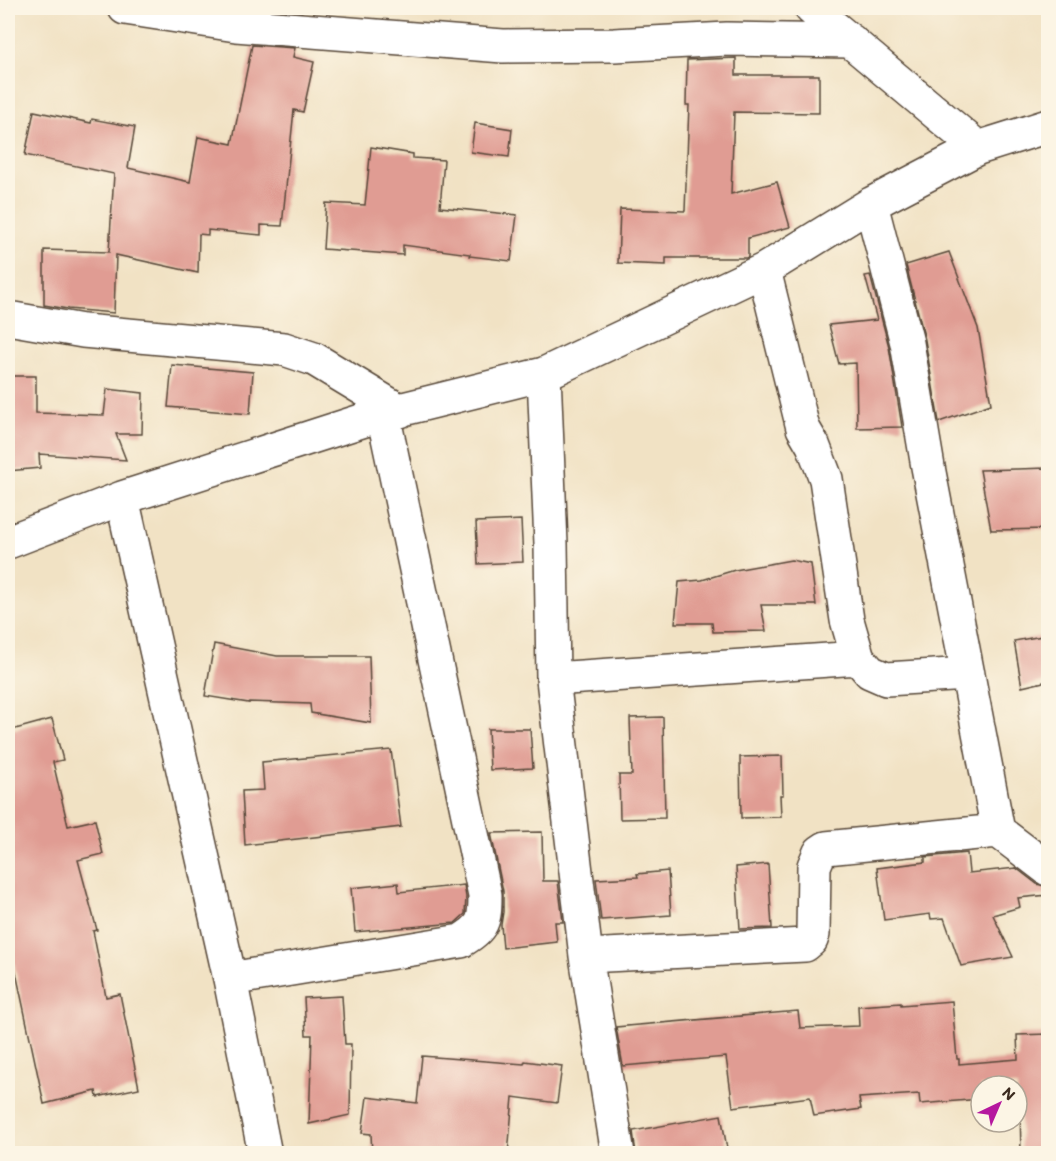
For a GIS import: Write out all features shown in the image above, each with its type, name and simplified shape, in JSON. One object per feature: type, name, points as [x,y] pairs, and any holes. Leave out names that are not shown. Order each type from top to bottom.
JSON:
[{"type":"street","points":[[125,8],[236,25],[503,46],[614,45],[727,39],[851,41]]},
{"type":"street","points":[[811,8],[978,148]]},
{"type":"street","points":[[8,542],[122,498],[391,412],[544,374],[764,270],[871,204],[978,148],[1048,126]]},
{"type":"street","points":[[871,204],[907,343],[928,467],[998,831],[1048,869]]},
{"type":"street","points":[[764,270],[800,418],[826,479],[847,620],[858,658],[870,672],[886,679],[968,674]]},
{"type":"street","points":[[8,318],[83,331],[284,349],[314,359],[391,412],[485,895],[485,918],[476,931],[461,940],[230,979]]},
{"type":"street","points":[[544,374],[552,544],[553,679],[586,956],[618,1154]]},
{"type":"street","points":[[122,498],[230,979],[266,1154]]},
{"type":"street","points":[[553,679],[858,658]]},
{"type":"street","points":[[586,956],[805,945],[811,940],[813,934],[814,866],[820,852],[826,848],[998,831]]},
{"type":"building","points":[[259,8],[303,8],[302,11]]},
{"type":"building","points":[[252,45],[295,48],[293,57],[314,62],[303,112],[294,110],[282,226],[261,225],[261,235],[208,230],[208,235],[199,234],[198,273],[116,255],[114,313],[44,305],[44,250],[109,252],[114,174],[25,155],[34,111],[91,123],[92,119],[135,127],[128,168],[190,182],[198,137],[232,144]]},
{"type":"building","points":[[736,58],[736,75],[819,75],[819,113],[734,112],[731,194],[777,182],[790,227],[748,238],[748,257],[746,258],[666,258],[666,265],[618,263],[620,209],[685,211],[689,105],[686,105],[687,60]]},
{"type":"building","points":[[475,123],[512,129],[509,157],[471,152]]},
{"type":"building","points":[[371,147],[413,154],[413,158],[444,160],[440,207],[517,215],[511,261],[403,245],[403,255],[323,249],[326,203],[365,205]]},
{"type":"building","points":[[949,252],[978,328],[991,404],[939,422],[925,340],[906,265]]},
{"type":"building","points":[[870,275],[889,347],[902,427],[857,428],[856,363],[839,364],[829,325],[877,320],[865,276]]},
{"type":"building","points":[[172,365],[253,372],[250,414],[168,407]]},
{"type":"building","points":[[8,376],[36,376],[36,413],[104,415],[107,389],[143,393],[142,434],[116,434],[126,460],[39,454],[40,468],[8,471]]},
{"type":"building","points":[[1048,468],[1048,529],[991,530],[980,470]]},
{"type":"building","points":[[521,520],[523,562],[478,564],[476,522]]},
{"type":"building","points":[[791,560],[811,564],[816,605],[761,605],[766,631],[713,632],[712,623],[675,623],[679,582],[702,580],[735,570]]},
{"type":"building","points":[[1048,635],[1048,681],[1022,687],[1014,641]]},
{"type":"building","points":[[214,644],[277,656],[369,656],[371,723],[311,713],[310,704],[249,703],[205,696]]},
{"type":"building","points":[[663,717],[665,818],[620,819],[619,775],[632,775],[630,718]]},
{"type":"building","points":[[52,719],[63,760],[53,762],[68,826],[95,820],[103,854],[78,860],[97,930],[93,931],[106,997],[120,994],[139,1088],[97,1097],[96,1091],[44,1104],[8,935],[8,731]]},
{"type":"building","points":[[488,729],[530,729],[533,768],[490,770]]},
{"type":"building","points":[[391,750],[401,827],[245,845],[242,791],[264,790],[262,762]]},
{"type":"building","points":[[782,756],[781,817],[741,818],[740,757]]},
{"type":"building","points":[[542,832],[543,881],[558,881],[563,922],[555,922],[557,942],[503,948],[501,925],[503,891],[491,833]]},
{"type":"building","points":[[967,853],[969,873],[1016,868],[1037,884],[1048,887],[1048,895],[1018,898],[1020,907],[993,915],[1013,957],[961,966],[944,918],[931,919],[930,914],[884,920],[877,868],[925,862],[925,857]]},
{"type":"building","points":[[768,864],[772,928],[740,929],[736,867]]},
{"type":"building","points":[[668,871],[671,915],[601,920],[596,879],[638,877],[637,874]]},
{"type":"building","points":[[398,883],[399,892],[464,885],[465,914],[455,923],[355,932],[351,888]]},
{"type":"building","points":[[342,996],[345,1044],[351,1044],[350,1115],[309,1124],[312,1035],[306,1035],[304,998]]},
{"type":"building","points":[[952,1001],[959,1064],[1018,1059],[1017,1035],[1048,1034],[1048,1154],[1021,1154],[1021,1134],[1029,1134],[1029,1074],[969,1074],[969,1100],[920,1104],[919,1094],[859,1098],[861,1109],[814,1116],[810,1097],[733,1107],[726,1057],[623,1066],[616,1027],[798,1011],[800,1028],[859,1026],[858,1006],[901,1003],[901,1005]]},
{"type":"building","points":[[422,1056],[524,1064],[525,1061],[562,1066],[557,1103],[513,1097],[508,1154],[372,1154],[371,1134],[362,1133],[367,1097],[417,1103]]},
{"type":"building","points":[[721,1115],[728,1154],[636,1154],[633,1131]]}]
